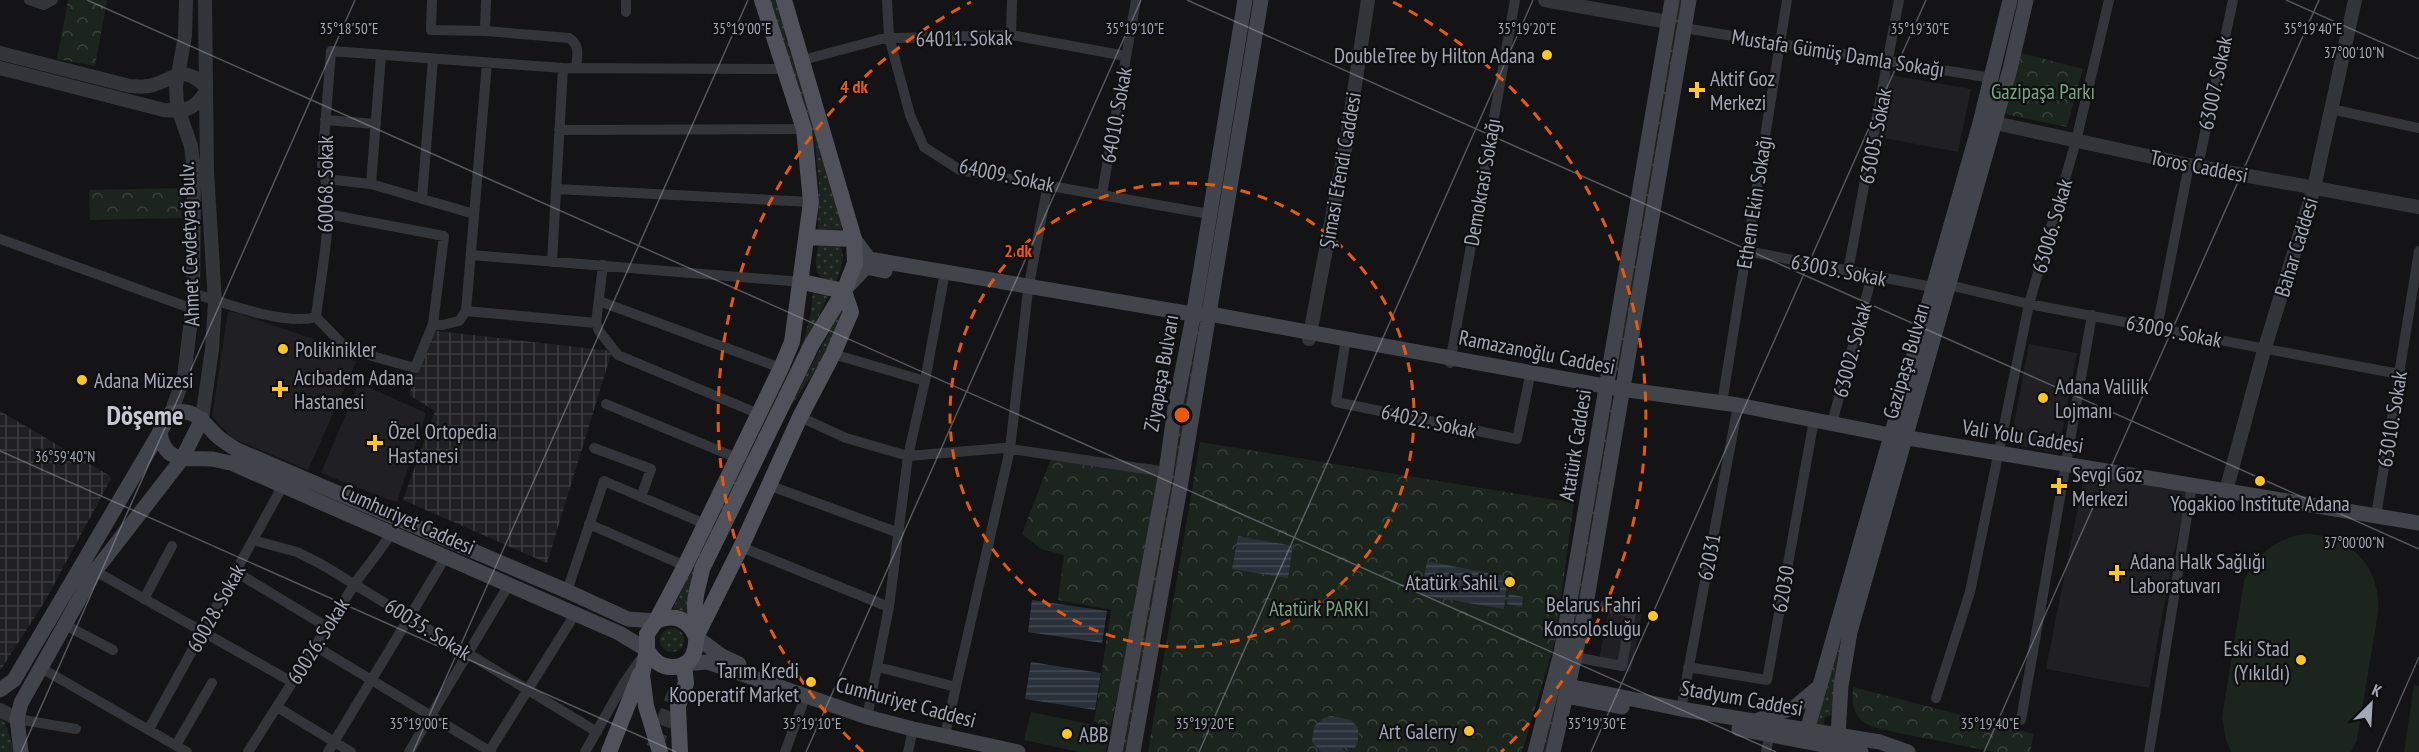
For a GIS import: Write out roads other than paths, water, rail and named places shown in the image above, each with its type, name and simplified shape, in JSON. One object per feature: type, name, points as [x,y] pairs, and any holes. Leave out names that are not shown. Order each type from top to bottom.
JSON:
[{"type":"main road","points":[[660,752],[646,706],[642,675],[647,650],[647,634],[685,566],[781,368],[792,342],[802,282],[812,202],[804,129],[762,0]]},
{"type":"main road","points":[[647,650],[657,663],[673,667],[684,664],[694,654],[695,603],[702,569],[812,344],[844,291],[855,263],[854,239],[784,0]]},
{"type":"main road","name":"Ziyapaşa Bulvarı","points":[[1132,752],[1182,476],[1209,214],[1245,0]]},
{"type":"main road","name":"Ziyapaşa Bulvarı","points":[[1115,752],[1166,472],[1175,408],[1200,318],[1262,0]]},
{"type":"main road","name":"Atatürk Caddesi","points":[[1534,752],[1561,653],[1672,0]]},
{"type":"main road","name":"Atatürk Caddesi","points":[[1553,752],[1586,603],[1689,0]]},
{"type":"main road","name":"Gazipaşa Bulvarı","points":[[1838,735],[1850,632],[1949,285],[1987,123],[1992,78],[2010,0]]},
{"type":"main road","name":"Gazipaşa Bulvarı","points":[[1807,731],[1932,287],[1987,123],[2010,69],[2026,0]]},
{"type":"main road","points":[[807,237],[854,239]]},
{"type":"main road","name":"Ramazanoğlu Caddesi","points":[[854,239],[867,258],[944,276]]},
{"type":"main road","name":"Ramazanoğlu Caddesi","points":[[844,291],[866,267],[944,276],[1310,335],[1621,389]]},
{"type":"main road","points":[[802,282],[844,291]]},
{"type":"main road","points":[[696,637],[741,547],[768,485],[833,354],[851,312],[844,291]]},
{"type":"main road","points":[[714,591],[793,410],[833,354]]},
{"type":"main road","name":"Vali Yolu Caddesi","points":[[1621,389],[1738,405],[1906,438],[2419,524]]},
{"type":"main road","points":[[171,413],[185,411],[202,419]]},
{"type":"main road","name":"Ahmet Cevdetyağ Bulv.","points":[[0,690],[14,680],[171,413]]},
{"type":"main road","name":"Cumhuriyet Caddesi","points":[[202,419],[218,437],[237,450],[628,619],[656,621]]},
{"type":"main road","name":"Ahmet Cevdetyağ Bulv.","points":[[17,719],[21,703],[95,572],[182,459],[202,419]]},
{"type":"main road","points":[[160,431],[164,449],[182,459]]},
{"type":"main road","name":"Cumhuriyet Caddesi","points":[[182,459],[212,459],[231,463],[619,633],[647,650]]},
{"type":"main road","points":[[656,621],[671,617],[680,618],[687,622],[696,637]]},
{"type":"main road","name":"Cumhuriyet Caddesi","points":[[696,637],[722,656],[784,688]]},
{"type":"main road","points":[[609,752],[633,695],[647,650]]},
{"type":"main road","name":"Cumhuriyet Caddesi","points":[[684,664],[707,662],[867,717],[1016,752]]},
{"type":"main road","points":[[680,752],[678,706],[686,683],[684,664]]},
{"type":"main road","points":[[1754,722],[1795,707],[1820,686]]},
{"type":"main road","points":[[1567,691],[1770,730],[1861,752]]},
{"type":"main road","name":"Stadyum Caddesi","points":[[1567,691],[1754,722],[1770,730],[1838,735],[1879,747],[1908,752]]},
{"type":"main road","points":[[1840,703],[1850,727],[1858,735],[1879,747]]},
{"type":"main road","points":[[17,719],[21,752]]},
{"type":"street","points":[[29,0],[44,4],[53,0]]},
{"type":"street","name":"Ahmet Cevdetyağ Bulv.","points":[[171,413],[184,377],[193,293],[194,171],[191,146],[178,111],[176,86],[185,36],[186,0]]},
{"type":"street","name":"Ahmet Cevdetyağ Bulv.","points":[[202,419],[212,349],[215,300],[207,171],[205,0]]},
{"type":"street","points":[[432,0],[431,30],[485,31],[569,38],[576,42],[578,49],[576,68]]},
{"type":"street","points":[[485,31],[486,0]]},
{"type":"street","points":[[626,0],[626,12]]},
{"type":"street","name":"64009. Sokak","points":[[887,0],[889,37],[910,115],[924,147],[960,170],[1209,214]]},
{"type":"street","points":[[1011,35],[1012,0]]},
{"type":"street","name":"64010. Sokak","points":[[1102,194],[1136,0]]},
{"type":"street","name":"Şimasi Efendi Caddesi","points":[[1310,335],[1346,144],[1368,0]]},
{"type":"street","name":"Demokrasi Sokağı","points":[[1450,360],[1515,0]]},
{"type":"street","points":[[1545,0],[1668,22]]},
{"type":"street","name":"Ethem Ekin Sokağı","points":[[1722,403],[1787,0]]},
{"type":"street","name":"63005. Sokak","points":[[1848,271],[1899,0]]},
{"type":"street","name":"63006. Sokak","points":[[1936,698],[1970,592],[2030,304],[2076,141],[2109,0]]},
{"type":"street","name":"63007. Sokak","points":[[2157,328],[2233,0]]},
{"type":"street","name":"Bahar Caddesi","points":[[2226,491],[2264,348],[2314,188],[2355,0]]},
{"type":"street","name":"Mustafa Gümüş Damla Sokağı","points":[[1684,28],[1992,78]]},
{"type":"street","name":"64011. Sokak","points":[[803,60],[889,37],[897,39],[1011,35],[1126,56]]},
{"type":"street","name":"60068. Sokak","points":[[316,317],[327,214],[326,180],[322,165],[330,51],[381,55]]},
{"type":"street","points":[[0,53],[130,86],[148,86],[177,74],[187,74],[197,78],[205,89],[198,103],[189,110],[164,110],[0,68]]},
{"type":"street","points":[[371,184],[381,55],[562,68],[784,69]]},
{"type":"street","points":[[422,199],[433,59]]},
{"type":"street","points":[[433,324],[442,325],[459,321],[466,311],[487,63]]},
{"type":"street","points":[[552,262],[562,68]]},
{"type":"street","points":[[2331,109],[2419,128]]},
{"type":"street","points":[[326,120],[376,124]]},
{"type":"street","name":"Toros Caddesi","points":[[1987,123],[2193,166],[2419,207]]},
{"type":"street","points":[[559,130],[804,129]]},
{"type":"street","points":[[326,180],[371,184],[474,214]]},
{"type":"street","points":[[945,735],[1010,449],[1028,290],[1047,184]]},
{"type":"street","points":[[556,189],[812,202]]},
{"type":"street","points":[[193,293],[251,311],[304,321],[316,317],[347,349],[415,368],[433,324],[444,236],[327,214]]},
{"type":"street","points":[[0,239],[192,309]]},
{"type":"street","name":"63003. Sokak","points":[[1747,251],[1932,287]]},
{"type":"street","name":"63010. Sokak","points":[[2376,516],[2419,251]]},
{"type":"street","points":[[471,255],[802,282]]},
{"type":"street","points":[[603,265],[596,323],[599,331],[618,355],[759,414]]},
{"type":"street","points":[[867,717],[889,607],[908,456],[926,381],[944,276]]},
{"type":"street","name":"63002. Sokak","points":[[1832,423],[1872,276]]},
{"type":"street","name":"63009. Sokak","points":[[1949,285],[2030,304],[2399,374]]},
{"type":"street","points":[[599,301],[781,368]]},
{"type":"street","points":[[466,311],[596,323]]},
{"type":"street","points":[[2021,720],[2092,315]]},
{"type":"street","name":"64022. Sokak","points":[[1346,342],[1336,402],[1517,438],[1531,375]]},
{"type":"street","points":[[833,354],[926,381]]},
{"type":"street","points":[[606,404],[737,458]]},
{"type":"street","name":"62031","points":[[1680,709],[1738,405]]},
{"type":"street","points":[[800,417],[846,438],[908,456],[1004,448],[1166,472]]},
{"type":"street","name":"62030","points":[[1688,667],[1767,680],[1814,420]]},
{"type":"street","points":[[594,448],[651,470],[641,497]]},
{"type":"street","points":[[567,591],[604,481],[705,524]]},
{"type":"street","points":[[768,485],[899,533]]},
{"type":"street","points":[[2150,752],[2192,485]]},
{"type":"street","name":"60028. Sokak","points":[[149,729],[282,487]]},
{"type":"street","points":[[589,524],[685,566]]},
{"type":"street","name":"60026. Sokak","points":[[248,752],[354,585],[366,567],[378,555],[391,533]]},
{"type":"street","name":"60035. Sokak","points":[[253,540],[297,552],[321,564],[410,616],[597,732]]},
{"type":"street","points":[[144,599],[172,546]]},
{"type":"street","points":[[741,547],[889,607]]},
{"type":"street","points":[[328,752],[445,558]]},
{"type":"street","points":[[95,572],[292,682]]},
{"type":"street","points":[[236,572],[327,627]]},
{"type":"street","points":[[409,752],[508,586]]},
{"type":"street","points":[[1575,657],[1622,666],[1631,612],[1586,603]]},
{"type":"street","points":[[315,646],[490,752],[575,614]]},
{"type":"street","points":[[65,625],[113,650]]},
{"type":"street","points":[[585,752],[624,683],[647,650]]},
{"type":"street","points":[[878,667],[956,687]]},
{"type":"street","points":[[41,668],[187,752]]},
{"type":"street","points":[[176,746],[212,683]]},
{"type":"street","points":[[785,752],[806,695]]},
{"type":"street","points":[[1,706],[17,719],[76,729]]},
{"type":"street","points":[[277,707],[351,752]]},
{"type":"street","points":[[908,752],[913,729]]},
{"type":"street","points":[[1766,752],[1770,730]]},
{"type":"tunnel","points":[[654,748],[678,686]]},
{"type":"place","name":"DoubleTree by Hilton Adana","points":[[1547,55]]},
{"type":"place","name":"Aktif Goz Merkezi","points":[[1697,90]]},
{"type":"place","name":"Polikinikler","points":[[283,349]]},
{"type":"place","name":"Adana Müzesi","points":[[82,380]]},
{"type":"place","name":"Acıbadem Adana Hastanesi","points":[[280,389]]},
{"type":"place","name":"Adana Valilik Lojmanı","points":[[2043,398]]},
{"type":"place","name":"Özel Ortopedia Hastanesi","points":[[375,443]]},
{"type":"place","name":"Yogakioo Institute Adana","points":[[2260,481]]},
{"type":"place","name":"Sevgi Goz Merkezi","points":[[2059,486]]},
{"type":"place","name":"Adana Halk Sağlığı Laboratuvarı","points":[[2117,573]]},
{"type":"place","name":"Atatürk Sahil","points":[[1510,582]]},
{"type":"place","name":"Belarus Fahri Konsolosluğu","points":[[1653,616]]},
{"type":"place","name":"Eski Stad (Yıkıldı)","points":[[2301,660]]},
{"type":"place","name":"Tarım Kredi Kooperatif Market","points":[[811,682]]},
{"type":"place","name":"Art Galerry","points":[[1469,731]]},
{"type":"place","name":"ABB","points":[[1067,734]]},
{"type":"district","name":"Döşeme","points":[[145,415]]},
{"type":"park label","name":"Gazipaşa Parkı","points":[[2043,91]]},
{"type":"park label","name":"Atatürk PARKI","points":[[1319,608]]}]
